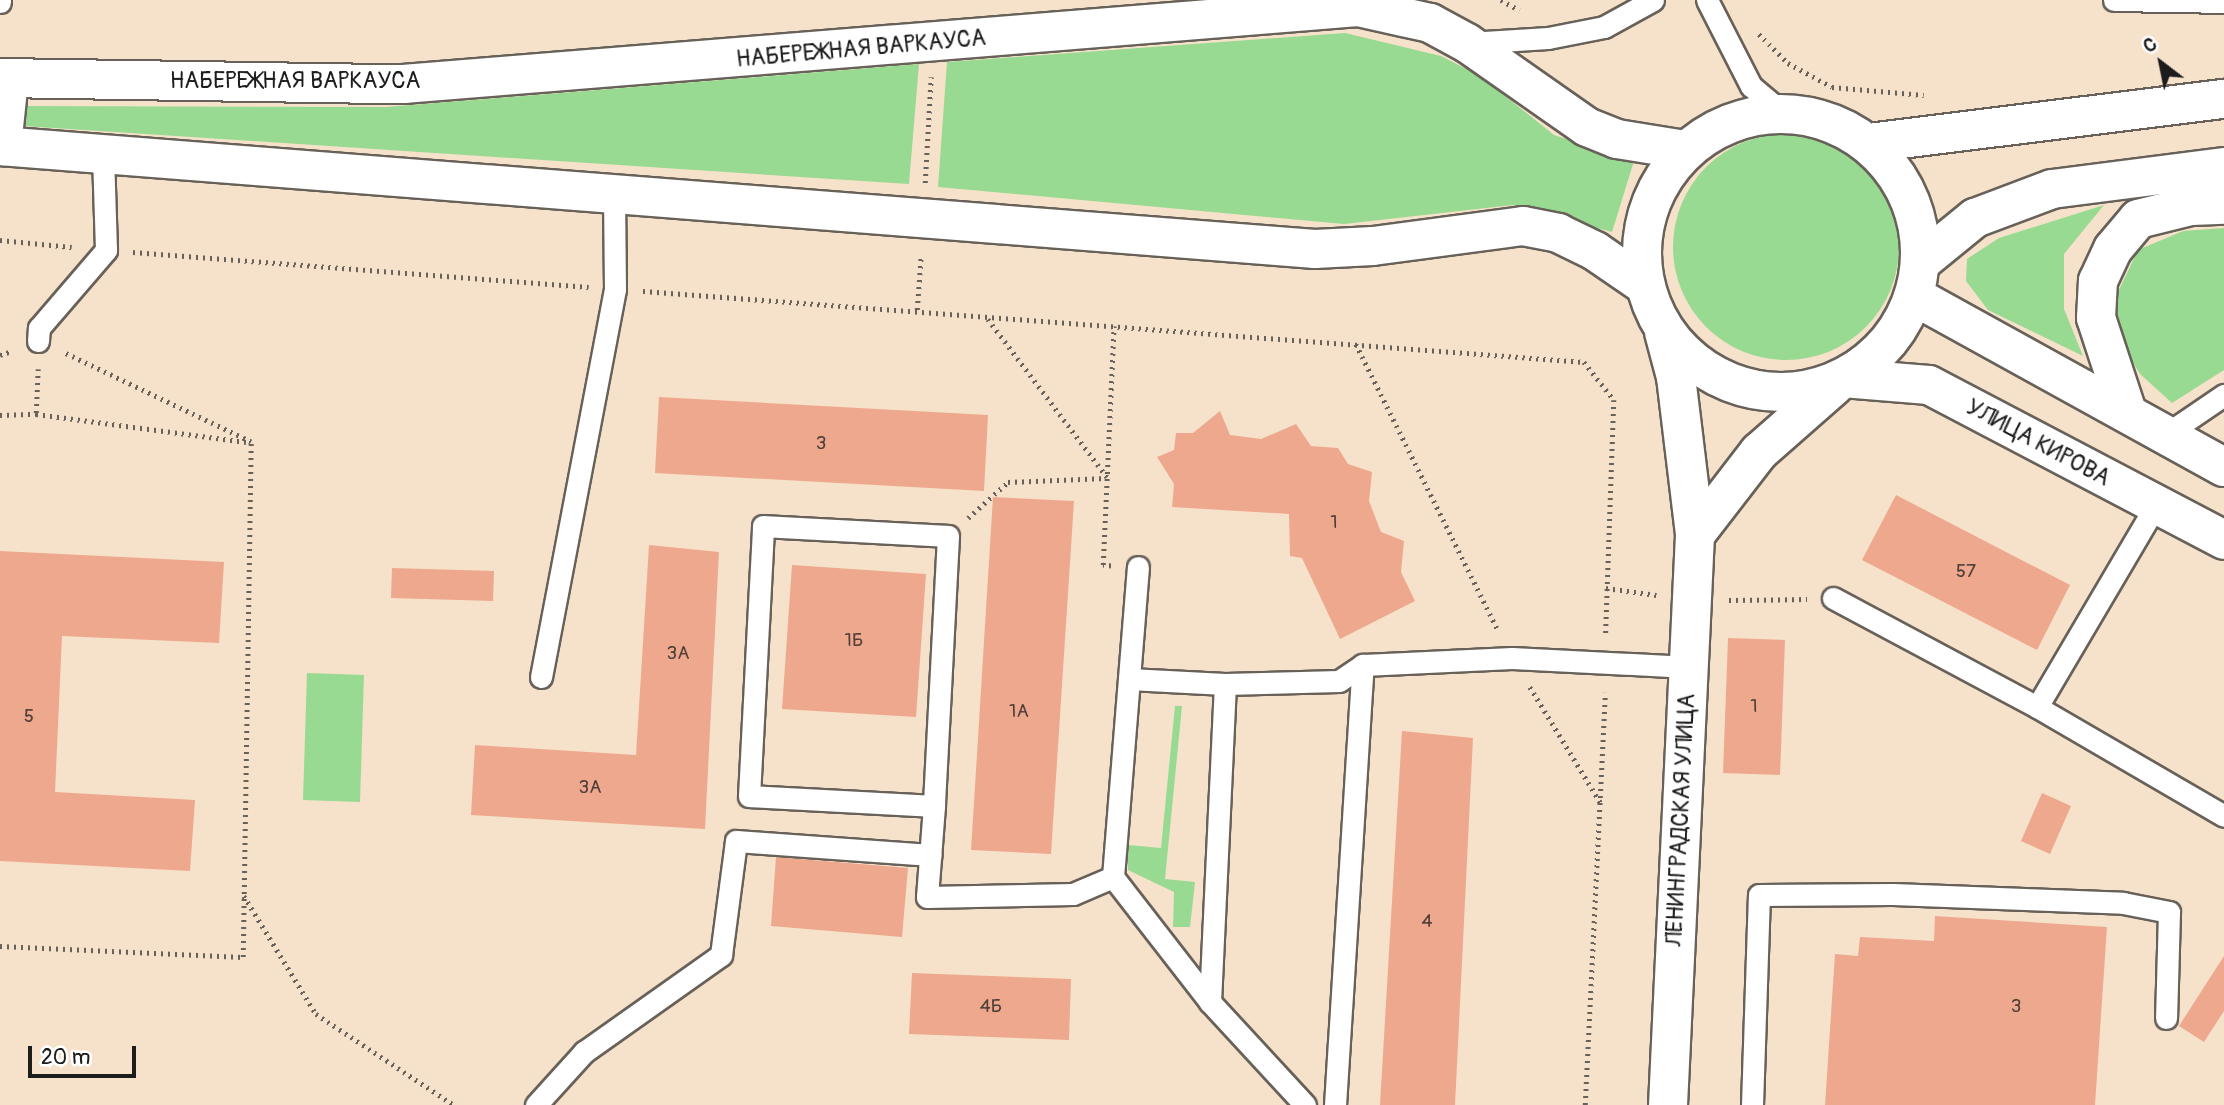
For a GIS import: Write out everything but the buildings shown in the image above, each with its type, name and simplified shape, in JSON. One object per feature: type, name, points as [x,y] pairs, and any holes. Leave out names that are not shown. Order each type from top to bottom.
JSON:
[{"type":"main road","name":"НАБЕРЕЖНАЯ ВАРКАУСА","points":[[4,78],[402,84],[933,43],[1325,7],[1358,7],[1430,23],[1467,43],[1587,127],[1617,139],[1685,150]]},
{"type":"main road","points":[[4,78],[1,146],[103,157],[614,193],[1315,249],[1373,247],[1523,226],[1558,233],[1595,251],[1643,284]]},
{"type":"main road","points":[[1869,143],[2224,99]]},
{"type":"main road","points":[[1695,535],[1759,452],[1843,379],[1874,358],[1898,329],[1917,279],[1917,218],[1899,176],[1869,143],[1833,123],[1782,112],[1730,122],[1685,150],[1652,201],[1641,236],[1643,284],[1664,330],[1699,367],[1745,388],[1795,392],[1843,379]]},
{"type":"main road","points":[[1917,279],[1975,218],[2052,189],[2224,167]]},
{"type":"main road","points":[[2126,409],[2096,318],[2098,281],[2108,260],[2138,219],[2191,206],[2224,205]]},
{"type":"main road","points":[[1917,279],[2224,467]]},
{"type":"main road","name":"ЛЕНИНГРАДСКАЯ УЛИЦА","points":[[1664,330],[1676,377],[1695,535],[1668,1105]]},
{"type":"main road","name":"УЛИЦА КИРОВА","points":[[1843,379],[1929,386],[2224,540]]},
{"type":"lane","points":[[1467,43],[1548,38],[1604,27],[1653,0]]},
{"type":"lane","points":[[1707,0],[1751,86],[1782,112]]},
{"type":"lane","points":[[2113,0],[2224,2]]},
{"type":"lane","points":[[38,341],[39,328],[106,250],[103,157]]},
{"type":"lane","points":[[541,677],[615,289],[614,193]]},
{"type":"lane","points":[[2168,433],[2224,395]]},
{"type":"lane","points":[[2037,707],[2156,505]]},
{"type":"lane","points":[[934,806],[749,796],[763,526],[948,536],[934,806],[927,897],[1073,894],[1113,877]]},
{"type":"lane","points":[[1138,567],[1113,877],[1210,1002],[1305,1105]]},
{"type":"lane","points":[[1833,598],[2037,707],[2224,816]]},
{"type":"lane","points":[[1129,678],[1225,684],[1339,681],[1363,665],[1512,658],[1688,667]]},
{"type":"lane","points":[[1335,1105],[1363,665]]},
{"type":"lane","points":[[1210,1002],[1225,684]]},
{"type":"lane","points":[[536,1105],[584,1052],[722,955],[736,841],[930,855]]},
{"type":"lane","points":[[1752,1105],[1759,895],[1893,894],[2109,902],[2169,912],[2166,1018]]},
{"type":"path","points":[[1754,29],[1788,63],[1832,87],[1935,95]]},
{"type":"path","points":[[917,310],[933,43]]},
{"type":"path","points":[[0,240],[1584,362],[1614,400],[1602,806],[1586,1105]]},
{"type":"path","points":[[988,318],[1107,478]]},
{"type":"path","points":[[1103,565],[1114,326]]},
{"type":"path","points":[[36,414],[38,341],[251,442]]},
{"type":"path","points":[[1355,343],[1512,658],[1602,806]]},
{"type":"path","points":[[0,415],[36,414],[251,442]]},
{"type":"path","points":[[0,946],[243,957],[251,442]]},
{"type":"path","points":[[948,536],[1008,482],[1107,478]]},
{"type":"path","points":[[1725,600],[1833,598]]},
{"type":"path","points":[[244,895],[316,1014],[454,1105]]},
{"type":"green space","points":[[1345,33],[1441,56],[1480,76],[1554,135],[1634,161],[1612,232],[1513,205],[1344,224],[938,187],[947,62]]},
{"type":"green space","points":[[919,64],[909,184],[23,126],[20,106],[386,107]]},
{"type":"green space","points":[[1775,134],[1797,134],[1839,147],[1858,159],[1874,175],[1891,204],[1899,247],[1891,290],[1874,319],[1858,335],[1829,352],[1797,360],[1775,360],[1733,347],[1714,335],[1698,319],[1681,290],[1673,258],[1673,236],[1686,194],[1698,175],[1714,159],[1743,142]]},
{"type":"green space","points":[[2104,205],[2064,254],[2064,309],[2083,356],[1988,310],[1966,281],[1967,259],[1999,238]]},
{"type":"green space","points":[[2224,228],[2224,370],[2172,403],[2140,374],[2116,334],[2118,292],[2138,250],[2183,231]]},
{"type":"green space","points":[[307,673],[364,675],[360,802],[303,800]]},
{"type":"green space","points":[[1175,706],[1182,706],[1165,879],[1195,882],[1190,927],[1173,927],[1174,892],[1128,870],[1128,845],[1161,848]]}]
